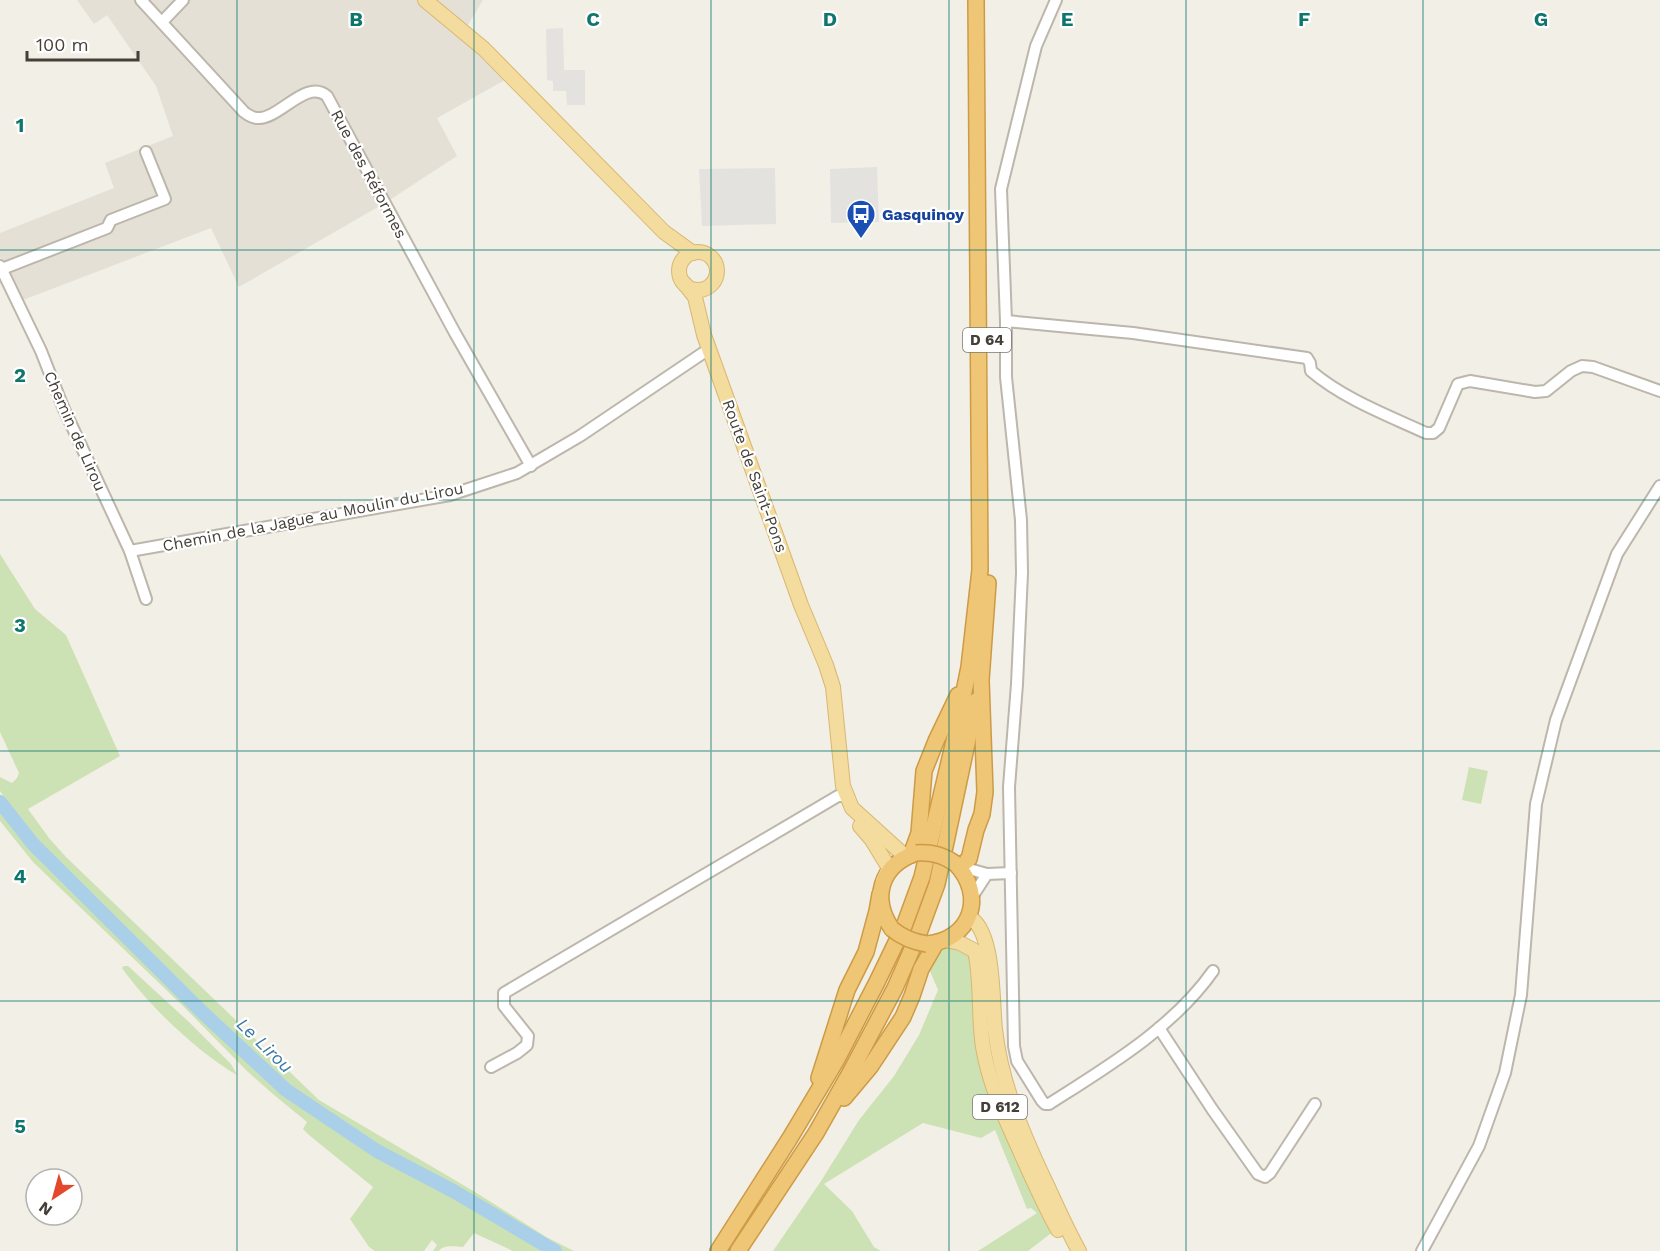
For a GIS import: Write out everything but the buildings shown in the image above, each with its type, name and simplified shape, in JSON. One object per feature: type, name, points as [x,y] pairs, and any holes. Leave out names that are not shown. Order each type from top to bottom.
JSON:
[{"type":"highway","name":"D 64","points":[[911,855],[919,833],[924,771],[969,667],[980,570],[976,0]]},
{"type":"highway","name":"D 64","points":[[960,868],[969,860],[982,814],[985,792],[981,680],[989,570],[985,0]]},
{"type":"highway","points":[[718,1251],[836,1061],[903,926],[922,877],[969,667]]},
{"type":"highway","points":[[738,1251],[816,1133],[895,988],[919,933],[937,884],[981,680]]},
{"type":"highway","points":[[790,1138],[814,1092],[848,990],[866,952],[882,887],[889,871],[896,863],[911,855],[927,852],[947,858],[960,868],[970,884],[972,897],[968,917],[954,935],[936,943],[914,943],[902,938],[885,919],[881,906],[882,887]]},
{"type":"highway","points":[[816,1133],[870,1067],[903,1017],[921,969],[936,943]]},
{"type":"main road","points":[[414,0],[517,81]]},
{"type":"main road","points":[[424,0],[484,49],[664,232],[693,253]]},
{"type":"main road","points":[[664,232],[680,265],[680,274],[684,283],[700,290],[708,286],[716,277],[716,265],[708,255],[693,253],[680,265]]},
{"type":"main road","name":"Route de Saint-Pons","points":[[684,283],[695,297],[704,335],[801,605],[826,665],[833,687],[846,809],[873,840],[889,868],[882,887]]},
{"type":"main road","name":"Route de Saint-Pons","points":[[708,286],[704,301],[710,349]]},
{"type":"main road","name":"Route de Saint-Pons","points":[[843,796],[852,808],[911,855]]},
{"type":"main road","name":"D 612","points":[[968,917],[980,928],[988,952],[998,1057],[1007,1090],[1028,1144],[1079,1251]]},
{"type":"main road","name":"D 612","points":[[936,943],[960,943],[975,951],[978,963],[983,1047],[990,1077],[1026,1165],[1070,1251]]},
{"type":"street","name":"Rue des Réformes","points":[[141,0],[244,112],[251,116],[265,118],[292,101],[314,91],[327,96],[455,333],[531,466]]},
{"type":"street","points":[[162,22],[183,0]]},
{"type":"street","points":[[1056,0],[1036,46],[1001,189],[1006,377],[1021,520],[1022,573],[1009,787],[1014,1046],[1017,1061],[1042,1101],[1045,1104],[1052,1102],[1159,1028],[1188,1001],[1213,971]]},
{"type":"street","points":[[1,267],[107,228],[111,219],[165,199],[146,152]]},
{"type":"street","name":"Chemin de Lirou","points":[[1,267],[41,351],[63,408],[130,551],[146,599]]},
{"type":"street","points":[[1006,321],[1133,333],[1307,358],[1311,371],[1326,384],[1426,433],[1433,433],[1439,428],[1458,384],[1470,381],[1535,392],[1546,391],[1571,371],[1582,366],[1593,367],[1660,391]]},
{"type":"street","name":"Chemin de la Jague au Moulin du Lirou","points":[[130,551],[450,495],[517,473],[580,436],[710,349]]},
{"type":"street","points":[[1422,1251],[1479,1146],[1505,1073],[1521,996],[1536,804],[1556,720],[1617,554],[1660,486]]},
{"type":"street","points":[[491,1067],[527,1045],[528,1036],[504,1006],[504,993],[843,796]]},
{"type":"street","points":[[960,868],[987,874],[1011,873]]},
{"type":"street","points":[[972,897],[987,874]]},
{"type":"street","points":[[1159,1028],[1258,1174],[1265,1177],[1270,1173],[1315,1104]]},
{"type":"shaded area","points":[[77,0],[483,0],[462,35],[505,80],[437,118],[457,156],[385,203],[239,287],[211,228],[23,300],[0,257],[0,233],[114,188],[105,163],[173,136],[156,86],[107,15],[94,24]]},
{"type":"shaded area","points":[[563,28],[564,70],[585,70],[585,105],[567,105],[566,91],[553,91],[553,81],[547,80],[546,29]]},
{"type":"shaded area","points":[[877,167],[879,222],[831,223],[830,169]]},
{"type":"shaded area","points":[[775,168],[776,224],[702,226],[699,169]]},
{"type":"green space","points":[[0,554],[35,609],[66,635],[120,756],[28,809],[49,838],[319,1100],[548,1238],[574,1251],[561,1251],[543,1242],[453,1187],[378,1148],[302,1097],[277,1078],[158,964],[37,843],[0,791],[0,777],[12,783],[19,773],[0,732]]},
{"type":"green space","points":[[1469,767],[1488,771],[1481,804],[1462,800]]},
{"type":"green space","points":[[0,800],[35,849],[275,1083],[312,1111],[378,1154],[546,1251],[513,1251],[474,1233],[463,1247],[447,1247],[439,1251],[433,1251],[437,1245],[432,1240],[424,1251],[375,1251],[369,1247],[350,1219],[373,1187],[309,1135],[303,1129],[307,1122],[247,1071],[33,862],[0,821]]},
{"type":"green space","points":[[948,932],[972,953],[980,1044],[1054,1231],[1028,1251],[978,1251],[1037,1213],[1031,1208],[1027,1209],[995,1130],[981,1138],[923,1123],[824,1184],[852,1211],[874,1247],[881,1251],[773,1251],[859,1120],[894,1076],[919,1035],[938,990],[919,945],[933,934]]},
{"type":"green space","points":[[128,966],[189,1022],[231,1064],[237,1075],[206,1054],[175,1027],[145,997],[122,968]]},
{"type":"waterway","name":"Le Lirou","points":[[0,802],[33,844],[201,1011],[286,1090],[377,1151],[455,1192],[555,1251]]},
{"type":"place","name":"Gasquinoy","points":[[861,240]]}]
